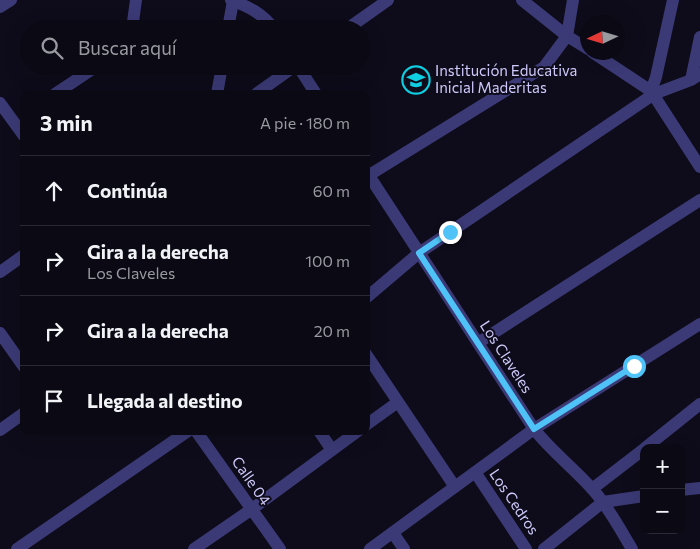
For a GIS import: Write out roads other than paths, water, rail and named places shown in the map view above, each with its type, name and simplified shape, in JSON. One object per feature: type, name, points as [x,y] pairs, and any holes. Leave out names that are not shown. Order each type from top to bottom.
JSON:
[{"type":"street","points":[[0,7],[11,0]]},
{"type":"street","points":[[133,20],[136,0]]},
{"type":"street","points":[[229,20],[232,0],[250,7],[266,20]]},
{"type":"street","points":[[360,20],[388,0]]},
{"type":"street","points":[[522,0],[580,45]]},
{"type":"street","points":[[370,172],[544,67],[567,36],[573,0]]},
{"type":"street","points":[[652,92],[672,0]]},
{"type":"street","points":[[370,295],[419,253],[652,92],[696,77],[700,37]]},
{"type":"street","points":[[604,60],[652,92],[700,167]]},
{"type":"street","points":[[61,90],[84,75]]},
{"type":"street","points":[[218,90],[220,75]]},
{"type":"street","points":[[262,90],[283,75]]},
{"type":"street","points":[[302,75],[313,90]]},
{"type":"street","points":[[0,103],[19,118]]},
{"type":"street","name":"Los Claveles","points":[[370,179],[534,429],[603,502],[632,549]]},
{"type":"street","points":[[478,343],[700,200]]},
{"type":"street","points":[[0,272],[20,258]]},
{"type":"street","points":[[370,549],[534,429],[700,324]]},
{"type":"street","points":[[0,333],[20,361]]},
{"type":"street","points":[[370,360],[455,487]]},
{"type":"street","points":[[370,422],[398,402]]},
{"type":"street","points":[[650,444],[698,410]]},
{"type":"street","points":[[0,430],[20,416]]},
{"type":"street","points":[[17,549],[182,435]]},
{"type":"street","name":"Calle 04","points":[[199,435],[280,549]]},
{"type":"street","points":[[322,435],[332,450]]},
{"type":"street","points":[[194,549],[353,435]]},
{"type":"street","points":[[592,489],[640,451]]},
{"type":"street","name":"Los Cedros","points":[[475,472],[526,549]]},
{"type":"street","points":[[685,490],[700,488]]},
{"type":"street","points":[[544,549],[603,502],[640,497]]},
{"type":"street","points":[[393,533],[404,549]]},
{"type":"place","name":"Institución Educativa Inicial Maderitas","points":[[416,80]]}]
